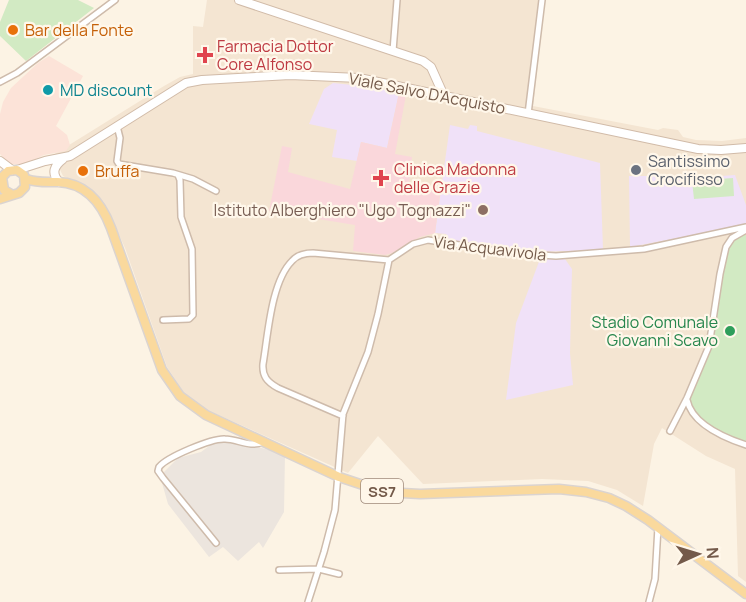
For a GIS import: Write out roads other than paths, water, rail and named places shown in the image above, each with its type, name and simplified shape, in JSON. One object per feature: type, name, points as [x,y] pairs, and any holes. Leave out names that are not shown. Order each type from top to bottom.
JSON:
[{"type":"main road","points":[[239,0],[428,64],[444,96]]},
{"type":"main road","name":"Viale Salvo D'Acquisto","points":[[14,170],[64,158],[78,152],[180,86],[202,80],[290,75],[359,78],[698,148],[721,150],[746,148]]},
{"type":"main road","points":[[59,182],[54,174],[55,167],[64,158]]},
{"type":"main road","points":[[0,161],[26,179]]},
{"type":"main road","points":[[23,191],[26,179],[39,163]]},
{"type":"main road","points":[[11,194],[7,193],[1,181],[8,171],[14,170]]},
{"type":"main road","name":"SS7","points":[[26,179],[47,184]]},
{"type":"main road","name":"SS7","points":[[0,199],[59,182],[71,184],[87,192],[105,214],[159,365],[176,391],[206,415],[339,477],[375,489],[401,494],[540,489],[575,491],[603,496],[620,503],[658,527],[746,594]]},
{"type":"street","points":[[0,82],[17,73],[116,0]]},
{"type":"street","points":[[393,51],[397,0]]},
{"type":"street","points":[[528,114],[542,0]]},
{"type":"street","points":[[117,126],[120,138],[117,165],[178,175],[193,179],[216,191]]},
{"type":"street","points":[[163,320],[188,319],[193,315],[191,244],[181,220],[178,175]]},
{"type":"street","points":[[670,431],[709,346],[718,284],[726,249],[732,238],[746,228]]},
{"type":"street","name":"Via Acquavivola","points":[[389,260],[413,244],[424,240],[510,253],[556,256],[644,249],[746,228]]},
{"type":"street","points":[[308,602],[333,519],[339,477],[343,416],[368,352],[389,260],[301,255],[291,261],[278,288],[263,364],[266,379],[278,388],[343,416]]},
{"type":"street","points":[[687,398],[695,417],[721,434],[746,445]]},
{"type":"street","points":[[216,543],[164,480],[158,468],[177,454],[215,440],[227,439],[254,444],[264,441]]},
{"type":"street","points":[[649,602],[655,579],[658,527]]},
{"type":"street","points":[[279,570],[319,569],[339,574]]},
{"type":"place","name":"Bar della Fonte","points":[[13,30]]},
{"type":"place","name":"Farmacia Dottor Core Alfonso","points":[[205,55]]},
{"type":"place","name":"MD discount","points":[[48,90]]},
{"type":"place","name":"Santissimo Crocifisso","points":[[636,170]]},
{"type":"place","name":"Bruffa","points":[[83,171]]},
{"type":"place","name":"Clinica Madonna delle Grazie","points":[[381,178]]},
{"type":"place","name":"Istituto Alberghiero \"Ugo Tognazzi\"","points":[[483,210]]},
{"type":"place","name":"Stadio Comunale Giovanni Scavo","points":[[730,331]]}]
